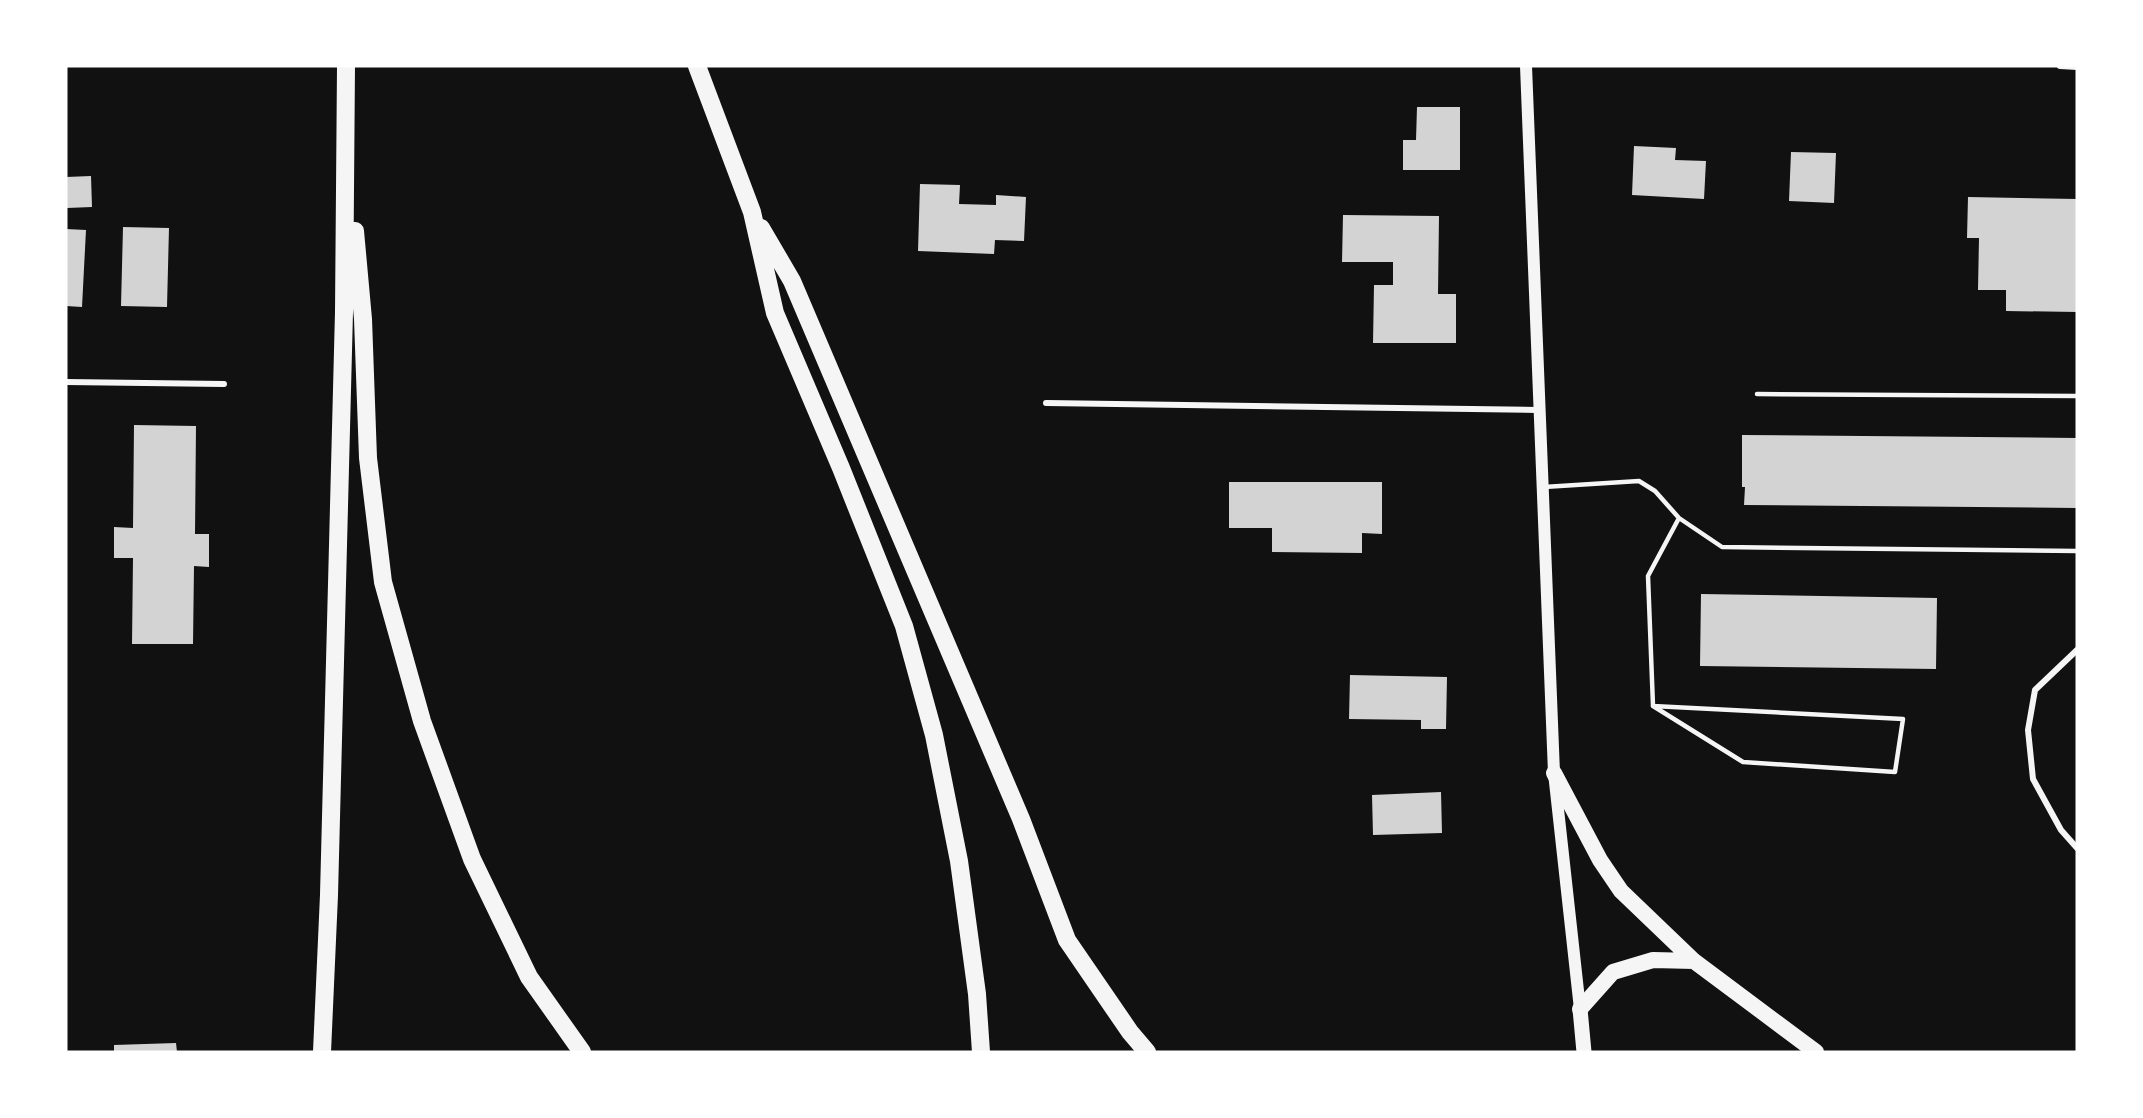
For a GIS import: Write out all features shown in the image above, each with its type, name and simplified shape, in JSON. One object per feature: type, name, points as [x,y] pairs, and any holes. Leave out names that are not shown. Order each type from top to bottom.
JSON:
[{"type":"highway","points":[[322,1052],[329,895],[343,336],[346,66]]},
{"type":"highway","points":[[697,66],[752,212],[775,313],[841,468],[907,636],[933,735],[958,861],[977,994],[981,1052]]},
{"type":"highway","points":[[346,130],[363,319],[368,458],[383,582],[422,721],[472,859],[530,977],[582,1052]]},
{"type":"highway","points":[[752,212],[792,281],[1021,819],[1067,940],[1130,1032],[1147,1052]]},
{"type":"highway","points":[[1554,773],[1600,860],[1621,891],[1694,961],[1816,1052]]},
{"type":"highway","points":[[1580,1009],[1613,972],[1653,960],[1694,961]]},
{"type":"main road","points":[[1526,66],[1554,773],[1584,1052]]},
{"type":"street","points":[[2060,66],[2077,67]]},
{"type":"street","points":[[66,382],[225,384]]},
{"type":"street","points":[[1046,403],[1538,410]]},
{"type":"street","points":[[2077,650],[2035,690],[2028,730],[2033,779],[2061,830],[2077,848]]},
{"type":"lane","points":[[1757,393],[2077,396]]},
{"type":"lane","points":[[1542,487],[1639,481],[1655,491],[1679,518],[1722,547],[2077,551]]},
{"type":"lane","points":[[1653,706],[1648,576],[1679,518]]},
{"type":"lane","points":[[1653,706],[1903,718],[1895,772],[1743,762],[1653,706]]},
{"type":"building","points":[[1417,107],[1460,107],[1460,170],[1403,170],[1403,140],[1416,140]]},
{"type":"building","points":[[1634,146],[1676,148],[1675,160],[1706,161],[1704,199],[1632,195]]},
{"type":"building","points":[[1791,152],[1836,153],[1834,203],[1789,201]]},
{"type":"building","points":[[91,176],[92,207],[67,208],[66,177]]},
{"type":"building","points":[[920,184],[960,185],[959,204],[996,205],[996,195],[1026,197],[1024,241],[995,240],[994,254],[918,251]]},
{"type":"building","points":[[1968,197],[2077,199],[2077,312],[2006,311],[2006,290],[1978,290],[1979,238],[1967,238]]},
{"type":"building","points":[[1343,215],[1439,216],[1438,294],[1456,294],[1456,343],[1373,343],[1374,285],[1393,285],[1393,262],[1342,262]]},
{"type":"building","points":[[123,227],[169,228],[167,307],[121,306]]},
{"type":"building","points":[[66,229],[86,230],[82,307],[66,306]]},
{"type":"building","points":[[134,425],[196,426],[195,534],[209,534],[209,567],[194,566],[193,644],[132,644],[133,558],[114,558],[114,527],[133,528]]},
{"type":"building","points":[[1742,435],[2077,438],[2077,508],[1744,505]]},
{"type":"building","points":[[1229,482],[1382,482],[1382,534],[1362,533],[1362,553],[1272,552],[1272,528],[1229,528]]},
{"type":"building","points":[[1701,594],[1937,598],[1936,669],[1700,666]]},
{"type":"building","points":[[1350,675],[1447,677],[1446,729],[1421,729],[1421,720],[1349,719]]},
{"type":"building","points":[[1441,792],[1442,833],[1373,835],[1372,795]]},
{"type":"building","points":[[176,1043],[177,1052],[114,1052],[114,1045]]}]
